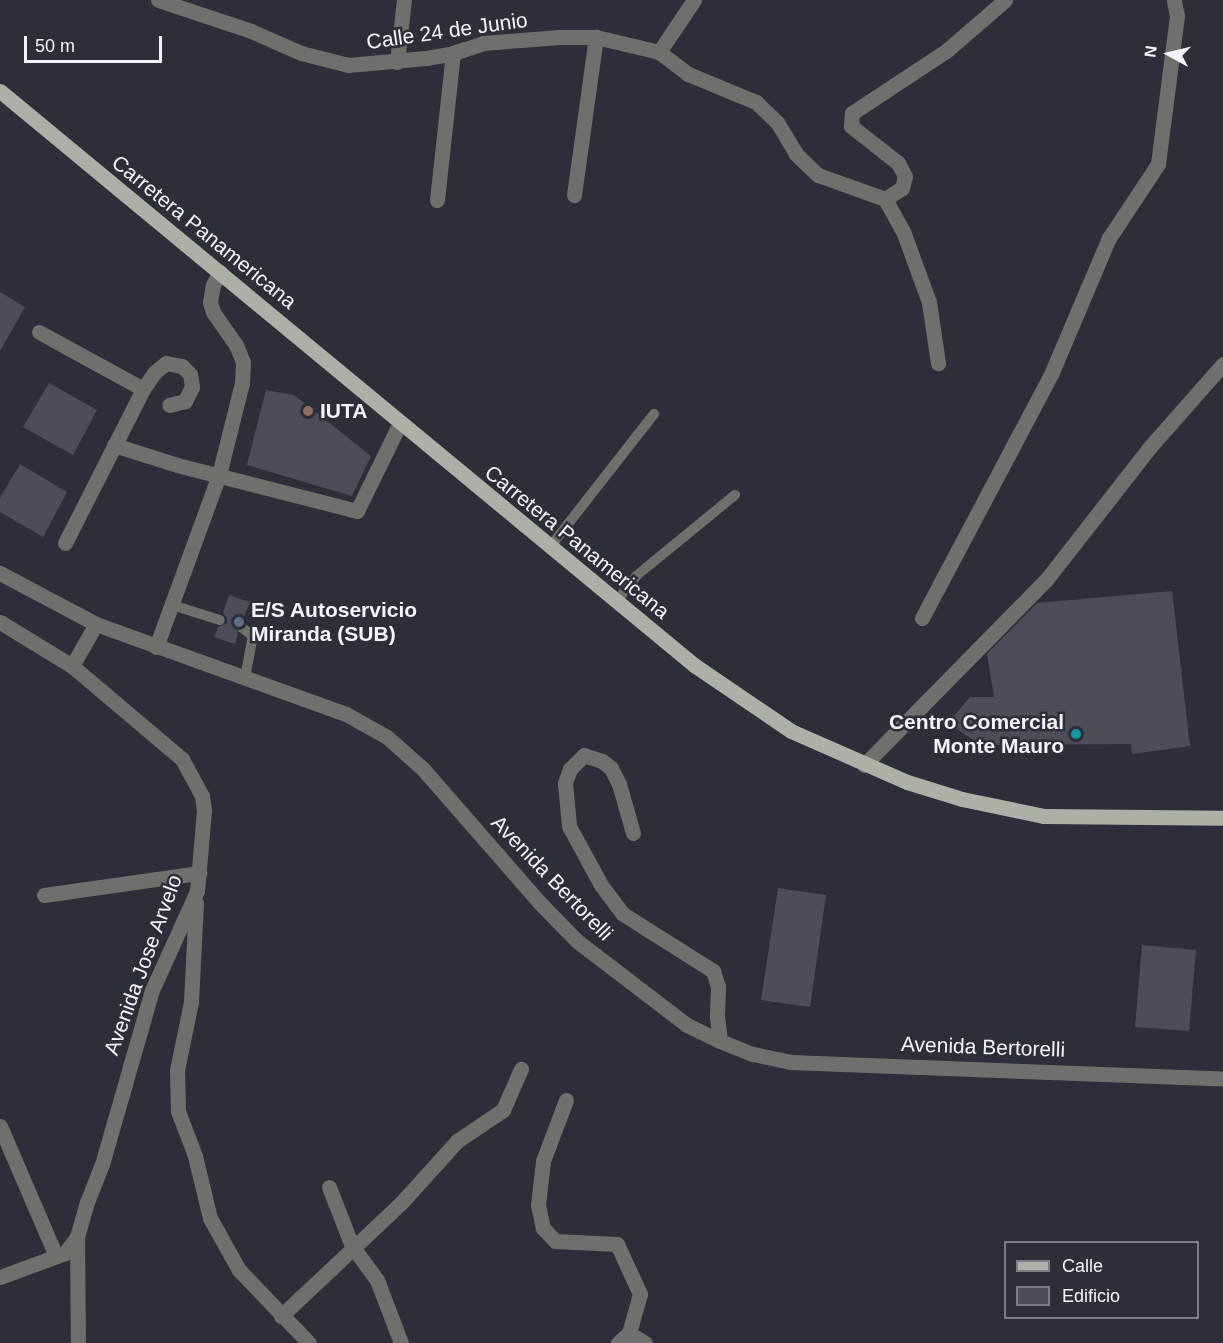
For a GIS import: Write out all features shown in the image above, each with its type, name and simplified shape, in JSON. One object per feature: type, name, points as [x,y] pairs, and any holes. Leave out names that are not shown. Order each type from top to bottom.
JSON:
[{"type":"main road","name":"Carretera Panamericana","points":[[0,91],[616,602],[694,665],[791,731],[864,765],[908,782],[962,799],[1044,816],[1223,819]]},
{"type":"street","name":"Calle 24 de Junio","points":[[158,0],[251,31],[301,53],[348,65],[397,62],[453,53],[483,43],[596,37],[659,52],[688,74],[756,102],[777,122],[796,154],[818,175],[885,199]]},
{"type":"street","points":[[397,62],[404,0]]},
{"type":"street","points":[[659,52],[694,0]]},
{"type":"street","points":[[938,363],[929,302],[903,231],[885,199],[903,188],[905,176],[898,163],[855,131],[851,126],[852,113],[946,51],[1005,0]]},
{"type":"street","points":[[922,618],[1052,372],[1109,238],[1158,164],[1177,16],[1174,0]]},
{"type":"street","points":[[574,195],[596,37]]},
{"type":"street","points":[[437,200],[453,53]]},
{"type":"street","points":[[156,647],[219,475],[242,382],[243,362],[236,345],[213,312],[210,302],[213,285],[220,272]]},
{"type":"street","points":[[39,332],[143,389]]},
{"type":"street","points":[[65,543],[143,389],[155,372],[166,363],[182,366],[190,374],[192,387],[185,401],[169,405]]},
{"type":"street","points":[[864,765],[1046,580],[1149,448],[1223,364]]},
{"type":"street","points":[[114,445],[357,511],[400,423]]},
{"type":"street","name":"Avenida Bertorelli","points":[[0,573],[96,624],[346,714],[387,737],[423,768],[539,902],[578,941],[687,1025],[720,1041],[753,1054],[790,1062],[1223,1079]]},
{"type":"street","name":"Avenida Jose Arvelo","points":[[0,622],[72,666],[182,759],[202,796],[204,810],[197,891],[152,990],[102,1164],[87,1202],[77,1237],[78,1343]]},
{"type":"street","points":[[72,666],[96,624]]},
{"type":"street","points":[[633,833],[611,768],[602,761],[584,755],[570,769],[565,783],[569,826],[601,885],[623,914],[713,971],[718,986],[717,1016],[720,1041]]},
{"type":"street","points":[[44,895],[199,873]]},
{"type":"street","points":[[197,891],[190,1002],[177,1070],[178,1111],[195,1156],[210,1218],[239,1270],[309,1343]]},
{"type":"street","points":[[281,1316],[352,1246],[401,1203],[457,1141],[502,1110],[521,1069]]},
{"type":"street","points":[[566,1100],[543,1161],[538,1205],[543,1228],[555,1241],[617,1244],[640,1294],[623,1338],[645,1343]]},
{"type":"street","points":[[0,1126],[56,1256]]},
{"type":"street","points":[[329,1187],[352,1246],[377,1280],[401,1343]]},
{"type":"street","points":[[0,1277],[65,1253],[77,1237]]},
{"type":"lane","points":[[550,547],[654,414]]},
{"type":"lane","points":[[616,602],[636,576],[735,495]]},
{"type":"lane","points":[[172,604],[220,620]]},
{"type":"lane","points":[[241,627],[253,636],[244,677]]},
{"type":"building","points":[[0,292],[25,307],[0,351]]},
{"type":"building","points":[[49,383],[97,410],[73,455],[23,427]]},
{"type":"building","name":"IUTA","points":[[266,390],[294,395],[371,456],[352,496],[247,465]]},
{"type":"building","points":[[20,464],[67,492],[43,537],[0,512],[0,498]]},
{"type":"building","points":[[1172,591],[1190,746],[1132,754],[1131,744],[980,745],[948,723],[970,697],[994,697],[987,654],[1037,603]]},
{"type":"building","points":[[229,595],[250,602],[243,620],[238,620],[234,626],[238,634],[235,644],[214,637],[218,627],[227,623],[227,618],[223,613]]},
{"type":"building","points":[[778,888],[826,895],[810,1007],[761,1000]]},
{"type":"building","points":[[1142,945],[1196,950],[1189,1031],[1135,1027]]},
{"type":"place","name":"IUTA","points":[[308,411]]},
{"type":"place","name":"E/S Autoservicio Miranda (SUB)","points":[[239,622]]},
{"type":"place","name":"Centro Comercial Monte Mauro","points":[[1076,734]]}]
